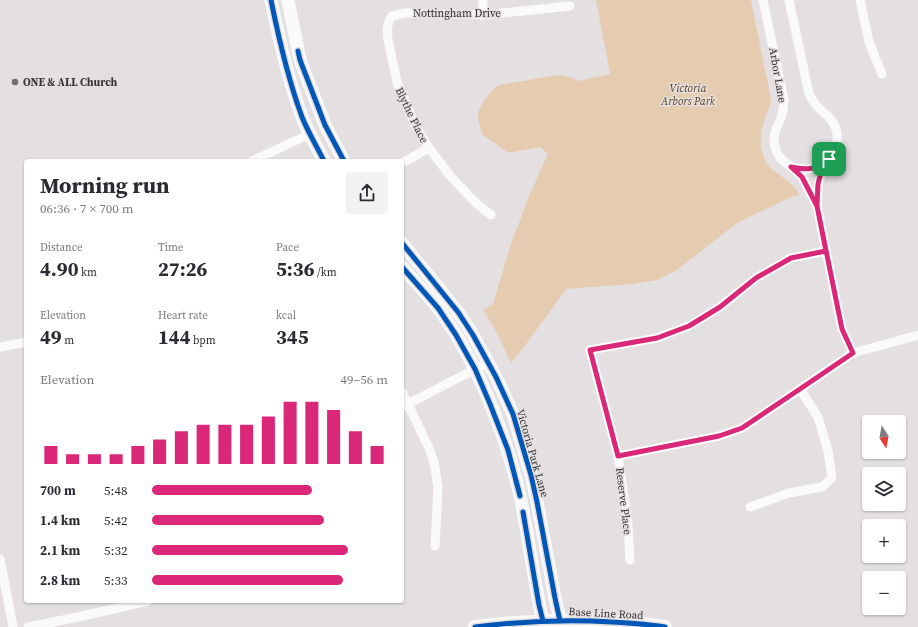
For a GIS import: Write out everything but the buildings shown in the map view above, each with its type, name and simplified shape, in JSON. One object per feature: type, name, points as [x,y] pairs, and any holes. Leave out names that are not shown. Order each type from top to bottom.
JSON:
[{"type":"main road","points":[[271,0],[290,83],[303,118],[323,159]]},
{"type":"main road","points":[[288,0],[300,60],[325,125],[343,159]]},
{"type":"main road","name":"Victoria Park Lane","points":[[404,245],[458,312],[473,335],[496,377],[513,414],[531,475],[561,624]]},
{"type":"main road","points":[[404,269],[438,308],[456,335],[475,369],[490,404],[508,450],[520,496],[539,605],[544,624]]},
{"type":"main road","name":"Base Line Road","points":[[475,627],[616,622],[665,627]]},
{"type":"street","points":[[482,0],[483,15]]},
{"type":"street","name":"Arbor Lane","points":[[763,0],[784,100],[784,107],[781,117],[774,133],[776,148],[780,156],[802,177],[817,206]]},
{"type":"street","name":"Arbor Lane","points":[[789,0],[810,94],[815,104],[829,117],[835,127],[837,139],[836,146],[820,176],[817,206],[842,329],[853,353]]},
{"type":"street","points":[[860,0],[869,42],[882,74]]},
{"type":"street","name":"Nottingham Drive","points":[[392,16],[405,13],[483,15],[570,6]]},
{"type":"street","name":"Blythe Place","points":[[392,16],[386,29],[397,82],[416,127],[428,148],[451,177],[476,203],[490,214]]},
{"type":"street","points":[[256,159],[310,134]]},
{"type":"street","points":[[404,162],[428,148]]},
{"type":"street","points":[[791,167],[812,169],[823,164],[829,159]]},
{"type":"street","name":"Reserve Place","points":[[630,560],[628,524],[618,456],[590,350],[657,338],[689,326],[720,307],[756,278],[791,258],[826,251]]},
{"type":"street","points":[[618,456],[719,436],[742,428],[853,353],[918,335]]},
{"type":"street","points":[[0,347],[24,342]]},
{"type":"street","points":[[435,546],[438,486],[434,462],[429,448],[405,405],[488,362]]},
{"type":"street","points":[[750,507],[788,493],[822,487],[832,478],[828,451],[818,417],[800,389]]},
{"type":"street","points":[[0,559],[13,627]]},
{"type":"street","points":[[28,627],[78,618],[140,603]]},
{"type":"green space","name":"Victoria Arbors Park","points":[[596,0],[751,0],[771,99],[762,131],[762,151],[771,168],[793,185],[800,195],[791,197],[737,223],[677,270],[657,280],[633,284],[566,289],[511,363],[497,333],[483,310],[493,304],[511,244],[529,196],[548,154],[540,147],[507,152],[483,135],[479,124],[478,113],[481,106],[493,90],[499,85],[558,75],[570,77],[578,81],[610,74]]},
{"type":"cycle path","points":[[271,0],[292,88],[304,123],[323,159]]},
{"type":"cycle path","points":[[298,51],[300,60],[325,125],[343,159]]},
{"type":"cycle path","points":[[404,245],[458,312],[473,335],[496,377],[513,414],[531,475],[560,621]]},
{"type":"cycle path","points":[[404,269],[438,308],[456,335],[475,369],[508,450],[520,496]]},
{"type":"cycle path","points":[[523,512],[543,621]]},
{"type":"cycle path","points":[[475,627],[533,622],[576,621],[628,623],[665,627]]},
{"type":"place","name":"ONE & ALL Church","points":[[15,82]]},
{"type":"route","points":[[829,159],[820,176],[817,206],[826,251],[791,258],[756,278],[720,307],[689,326],[657,338],[590,350],[618,456],[719,436],[742,428],[853,353],[842,329],[817,206],[802,177],[791,167],[806,170],[812,169],[823,164],[829,159]]}]
